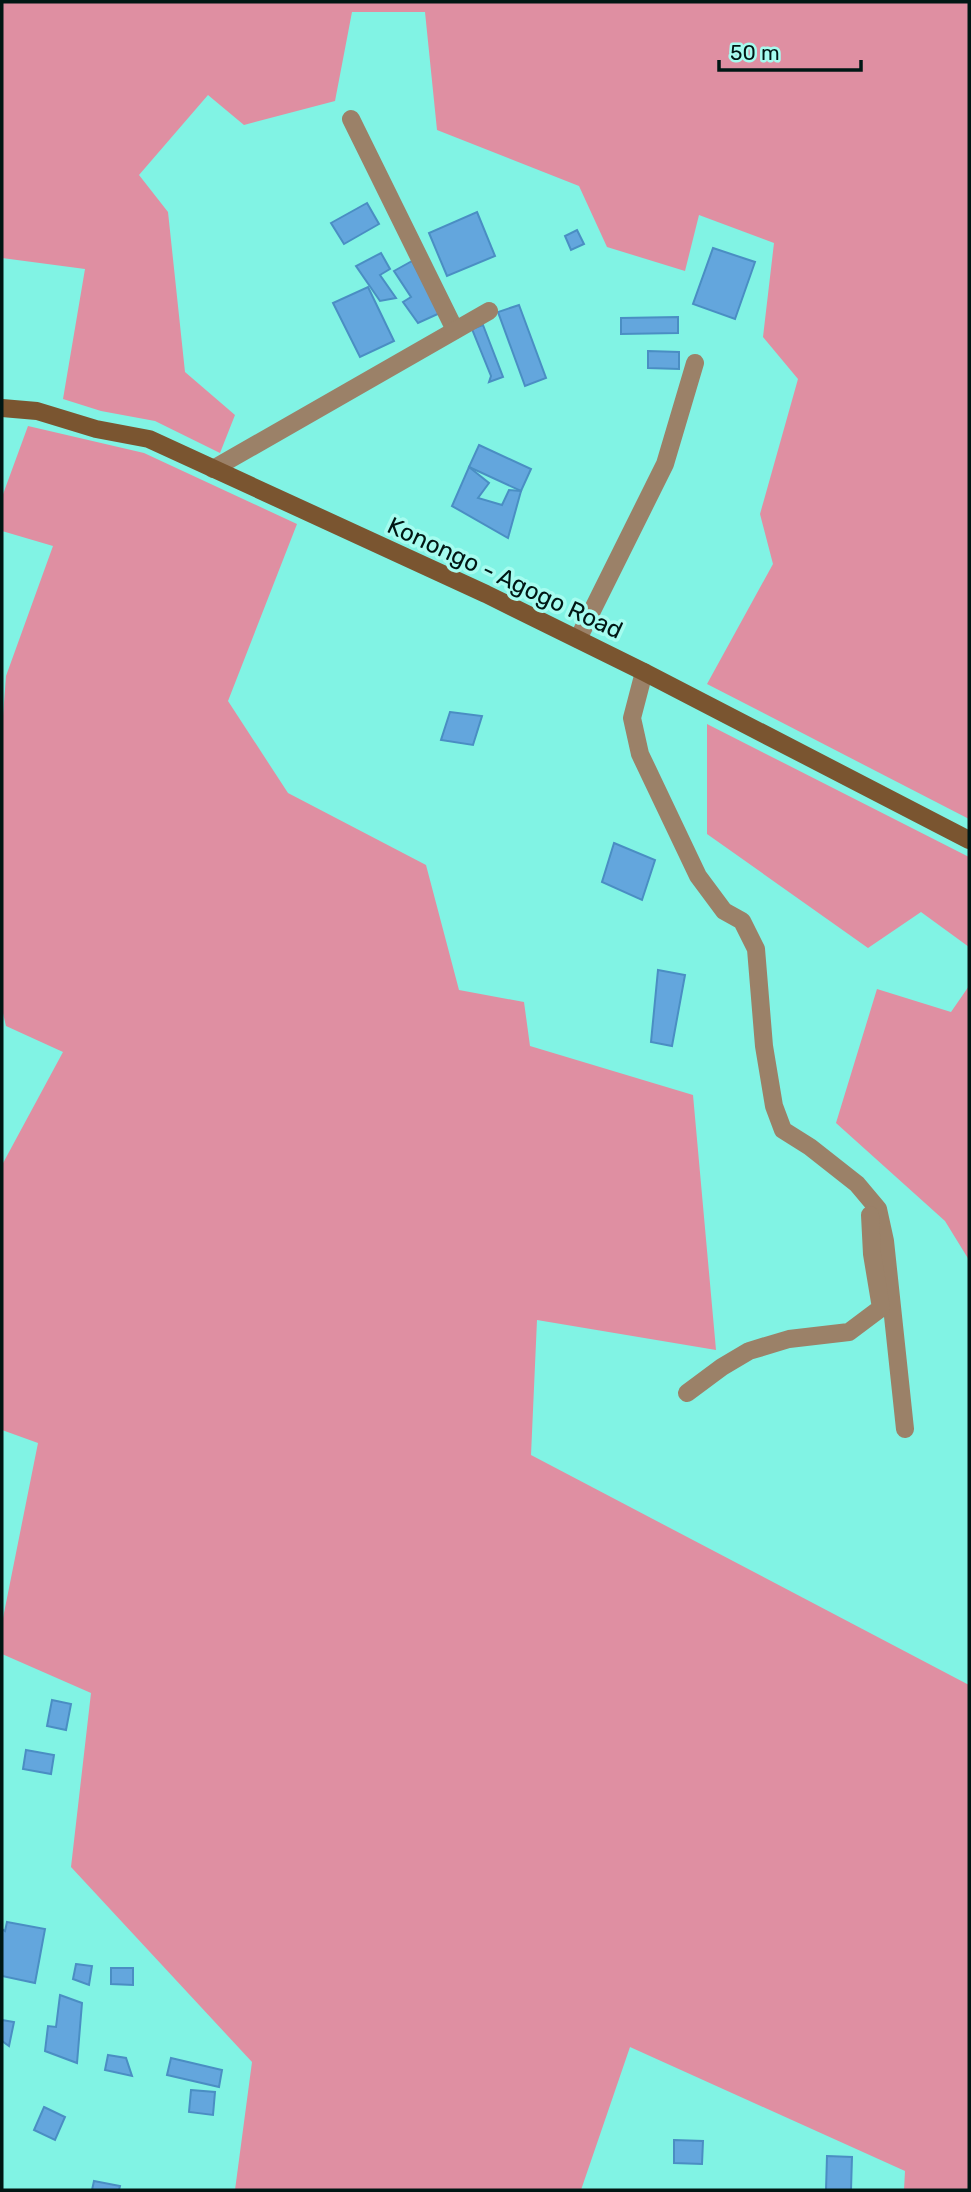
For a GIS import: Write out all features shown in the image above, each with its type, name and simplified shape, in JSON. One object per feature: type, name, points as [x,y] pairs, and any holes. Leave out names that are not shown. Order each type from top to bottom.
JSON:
[{"type":"main road","name":"Konongo - Agogo Road","points":[[2,408],[37,411],[96,429],[149,439],[486,594],[644,672],[969,840]]},
{"type":"street","points":[[351,119],[455,330]]},
{"type":"street","points":[[213,469],[489,311]]},
{"type":"street","points":[[578,639],[665,464],[695,363]]},
{"type":"street","points":[[644,672],[632,718],[640,754],[698,876],[724,911],[742,921],[756,950],[764,1046],[774,1106],[783,1130],[810,1147],[857,1184],[878,1209],[885,1241],[905,1429]]},
{"type":"street","points":[[687,1393],[749,1351],[789,1339],[849,1332],[881,1308],[872,1254],[870,1215]]},
{"type":"shaded area","points":[[2,2],[969,2],[969,819],[707,684],[773,564],[760,514],[798,379],[763,337],[774,243],[699,215],[685,271],[607,247],[579,186],[437,130],[425,12],[352,12],[335,101],[244,125],[208,95],[139,175],[168,212],[185,372],[235,415],[220,453],[155,421],[101,411],[63,399],[85,269],[2,258]]},
{"type":"shaded area","points":[[28,426],[144,453],[297,524],[228,701],[288,793],[426,865],[459,990],[524,1002],[530,1046],[693,1095],[716,1350],[537,1320],[531,1455],[969,1685],[969,2190],[904,2190],[905,2171],[630,2047],[581,2190],[235,2190],[252,2062],[71,1867],[91,1693],[2,1654],[2,1623],[38,1443],[2,1430],[2,1165],[63,1052],[6,1026],[2,1009],[2,729],[6,676],[53,546],[2,531],[2,497]]},
{"type":"shaded area","points":[[707,724],[969,857],[969,947],[921,912],[868,948],[707,834]]},
{"type":"shaded area","points":[[969,986],[969,1260],[945,1221],[836,1123],[877,989],[951,1012]]},
{"type":"building","points":[[367,203],[379,224],[344,244],[331,223]]},
{"type":"building","points":[[477,212],[495,256],[447,276],[429,233]]},
{"type":"building","points":[[577,230],[584,244],[571,250],[565,236]]},
{"type":"building","points":[[713,248],[755,262],[735,319],[693,304]]},
{"type":"building","points":[[381,253],[390,269],[380,275],[396,298],[380,301],[356,266]]},
{"type":"building","points":[[412,261],[440,313],[418,323],[403,302],[411,297],[394,271]]},
{"type":"building","points":[[368,287],[394,341],[360,357],[333,303]]},
{"type":"building","points":[[519,305],[546,378],[525,386],[498,312]]},
{"type":"building","points":[[678,317],[678,333],[621,334],[621,318]]},
{"type":"building","points":[[483,325],[503,377],[489,382],[491,376],[472,329]]},
{"type":"building","points":[[648,351],[679,352],[679,369],[648,368]]},
{"type":"building","points":[[479,445],[531,469],[521,491],[469,467]]},
{"type":"building","points":[[469,467],[489,483],[478,498],[502,505],[509,490],[521,491],[508,538],[452,506]]},
{"type":"building","points":[[450,712],[482,716],[473,745],[441,740]]},
{"type":"building","points":[[614,843],[655,860],[642,900],[602,882]]},
{"type":"building","points":[[658,970],[685,975],[672,1046],[651,1042]]},
{"type":"building","points":[[52,1700],[71,1704],[66,1730],[47,1726]]},
{"type":"building","points":[[26,1750],[54,1755],[51,1774],[23,1769]]},
{"type":"building","points":[[7,1922],[45,1929],[35,1983],[2,1976],[2,1929],[5,1931]]},
{"type":"building","points":[[76,1964],[92,1966],[89,1985],[73,1979]]},
{"type":"building","points":[[111,1968],[133,1968],[133,1985],[111,1984]]},
{"type":"building","points":[[60,1995],[82,2003],[77,2063],[45,2051],[48,2026],[56,2027]]},
{"type":"building","points":[[2,2020],[14,2022],[9,2046],[2,2041]]},
{"type":"building","points":[[108,2055],[126,2058],[132,2076],[105,2070]]},
{"type":"building","points":[[171,2058],[222,2070],[219,2087],[167,2075]]},
{"type":"building","points":[[191,2090],[215,2092],[213,2115],[189,2112]]},
{"type":"building","points":[[44,2107],[65,2117],[55,2140],[34,2130]]},
{"type":"building","points":[[674,2140],[703,2141],[702,2164],[674,2163]]},
{"type":"building","points":[[827,2156],[852,2157],[851,2190],[826,2190]]},
{"type":"building","points":[[94,2181],[120,2186],[119,2190],[92,2190]]}]
